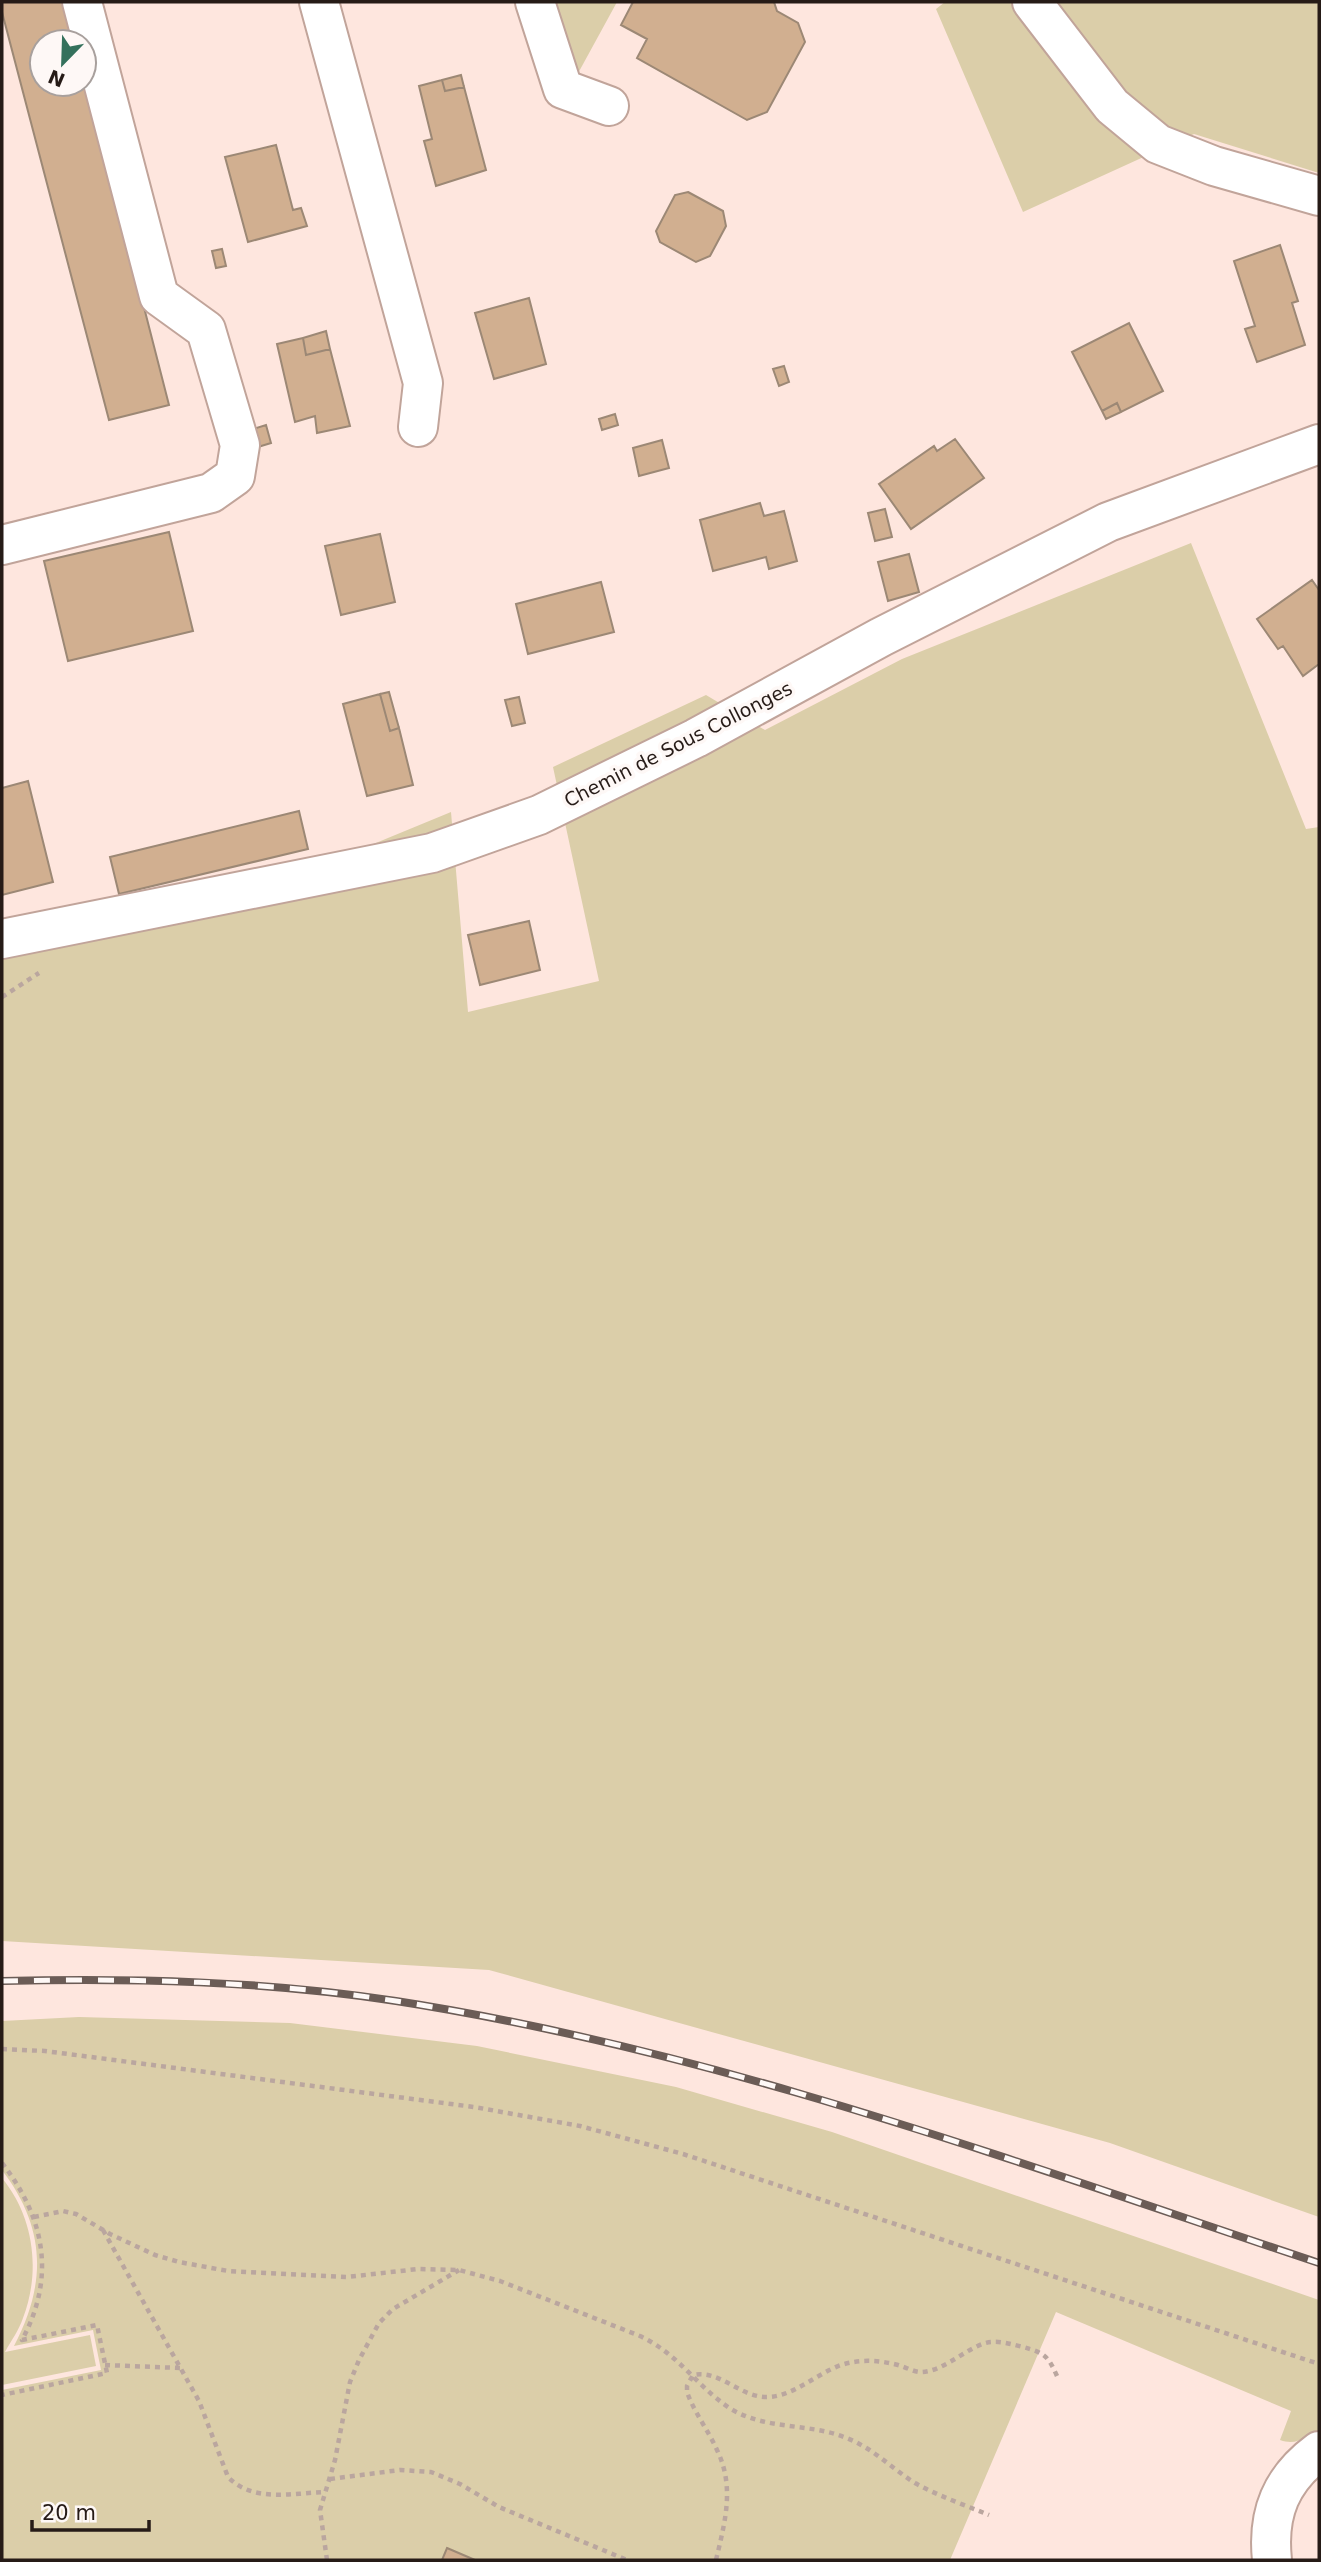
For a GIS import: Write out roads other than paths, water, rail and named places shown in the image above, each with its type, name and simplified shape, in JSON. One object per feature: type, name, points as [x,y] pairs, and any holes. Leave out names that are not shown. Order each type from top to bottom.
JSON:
[{"type":"street","points":[[2,545],[211,494],[235,476],[240,445],[206,330],[159,296],[82,2]]},
{"type":"street","points":[[319,2],[423,383],[418,427]]},
{"type":"street","points":[[535,2],[563,89],[608,106]]},
{"type":"street","points":[[1032,2],[1112,106],[1158,144],[1214,166],[1319,196]]},
{"type":"street","name":"Chemin de Sous Collonges","points":[[2,939],[432,853],[539,815],[696,738],[881,637],[1108,522],[1319,444]]},
{"type":"street","points":[[1272,2560],[1272,2519],[1279,2498],[1294,2472],[1319,2451]]},
{"type":"railway","points":[[2,1981],[101,1980],[249,1985],[347,1994],[515,2022],[632,2048],[863,2112],[1319,2263]]}]
